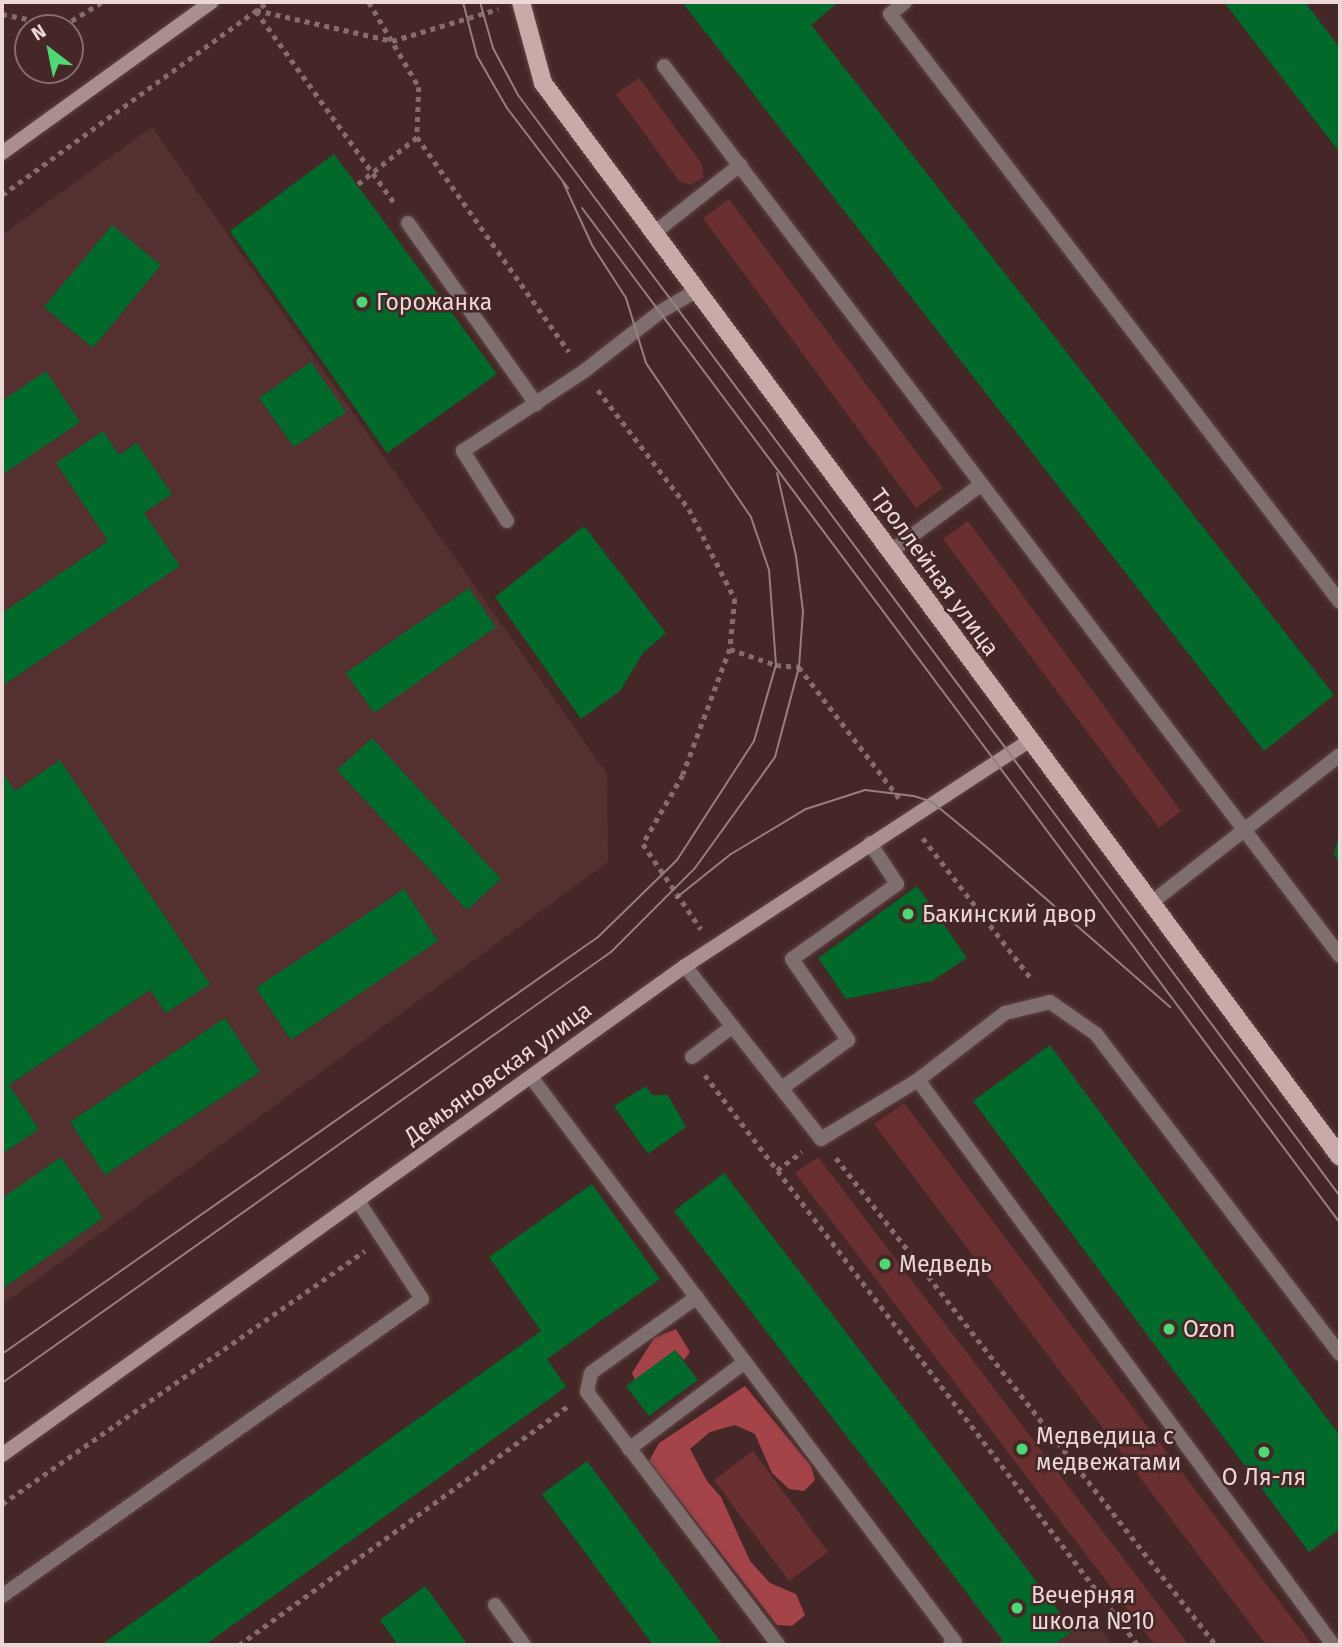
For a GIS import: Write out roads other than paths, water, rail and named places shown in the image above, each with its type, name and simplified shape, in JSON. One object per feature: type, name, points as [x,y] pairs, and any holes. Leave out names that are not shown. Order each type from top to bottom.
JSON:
[{"type":"main road","name":"Троллейная улица","points":[[521,2],[543,83],[1340,1157]]},
{"type":"street","points":[[2,153],[211,2]]},
{"type":"street","name":"Демьяновская улица","points":[[2,1455],[685,966],[1029,741]]},
{"type":"lane","points":[[905,2],[890,14],[1340,601]]},
{"type":"lane","points":[[664,66],[1340,956]]},
{"type":"lane","points":[[654,233],[740,165]]},
{"type":"lane","points":[[408,223],[536,404]]},
{"type":"lane","points":[[508,521],[463,451],[583,372],[660,312],[696,291]]},
{"type":"lane","points":[[890,552],[982,484]]},
{"type":"lane","points":[[1151,903],[1340,755]]},
{"type":"lane","points":[[782,1088],[848,1040],[792,959],[897,884],[870,844]]},
{"type":"lane","points":[[685,966],[821,1139],[918,1080],[1005,1013],[1050,1002],[1096,1034],[1340,1354]]},
{"type":"lane","points":[[692,1057],[733,1026]]},
{"type":"lane","points":[[531,1077],[955,1642],[950,1645]]},
{"type":"lane","points":[[918,1080],[1333,1645]]},
{"type":"lane","points":[[2,1596],[422,1299],[358,1201]]},
{"type":"lane","points":[[697,1297],[590,1373],[587,1392],[778,1645]]},
{"type":"lane","points":[[629,1449],[746,1362]]},
{"type":"lane","points":[[495,1605],[524,1645]]},
{"type":"tram line","points":[[463,2],[477,56],[507,108],[568,188]]},
{"type":"tram line","points":[[480,2],[493,48],[518,95],[1340,1196]]},
{"type":"tram line","points":[[2,1354],[598,937],[677,860],[754,741],[776,665],[769,570],[751,517],[646,363],[626,298],[592,245],[563,182]]},
{"type":"tram line","points":[[582,208],[1340,1223]]},
{"type":"tram line","points":[[2,1383],[611,952],[695,868],[775,757],[799,667],[803,611],[796,556],[777,473]]},
{"type":"tram line","points":[[676,898],[731,854],[806,809],[865,790],[914,796],[932,802],[1170,1007]]},
{"type":"place","name":"Горожанка","points":[[362,302]]},
{"type":"place","name":"Бакинский двор","points":[[908,914]]},
{"type":"place","name":"Медведь","points":[[885,1264]]},
{"type":"place","name":"Ozon","points":[[1169,1329]]},
{"type":"place","name":"Медведица с медвежатами","points":[[1022,1449]]},
{"type":"place","name":"О Ля-ля","points":[[1264,1452]]},
{"type":"place","name":"Вечерняя школа №10","points":[[1017,1608]]}]
